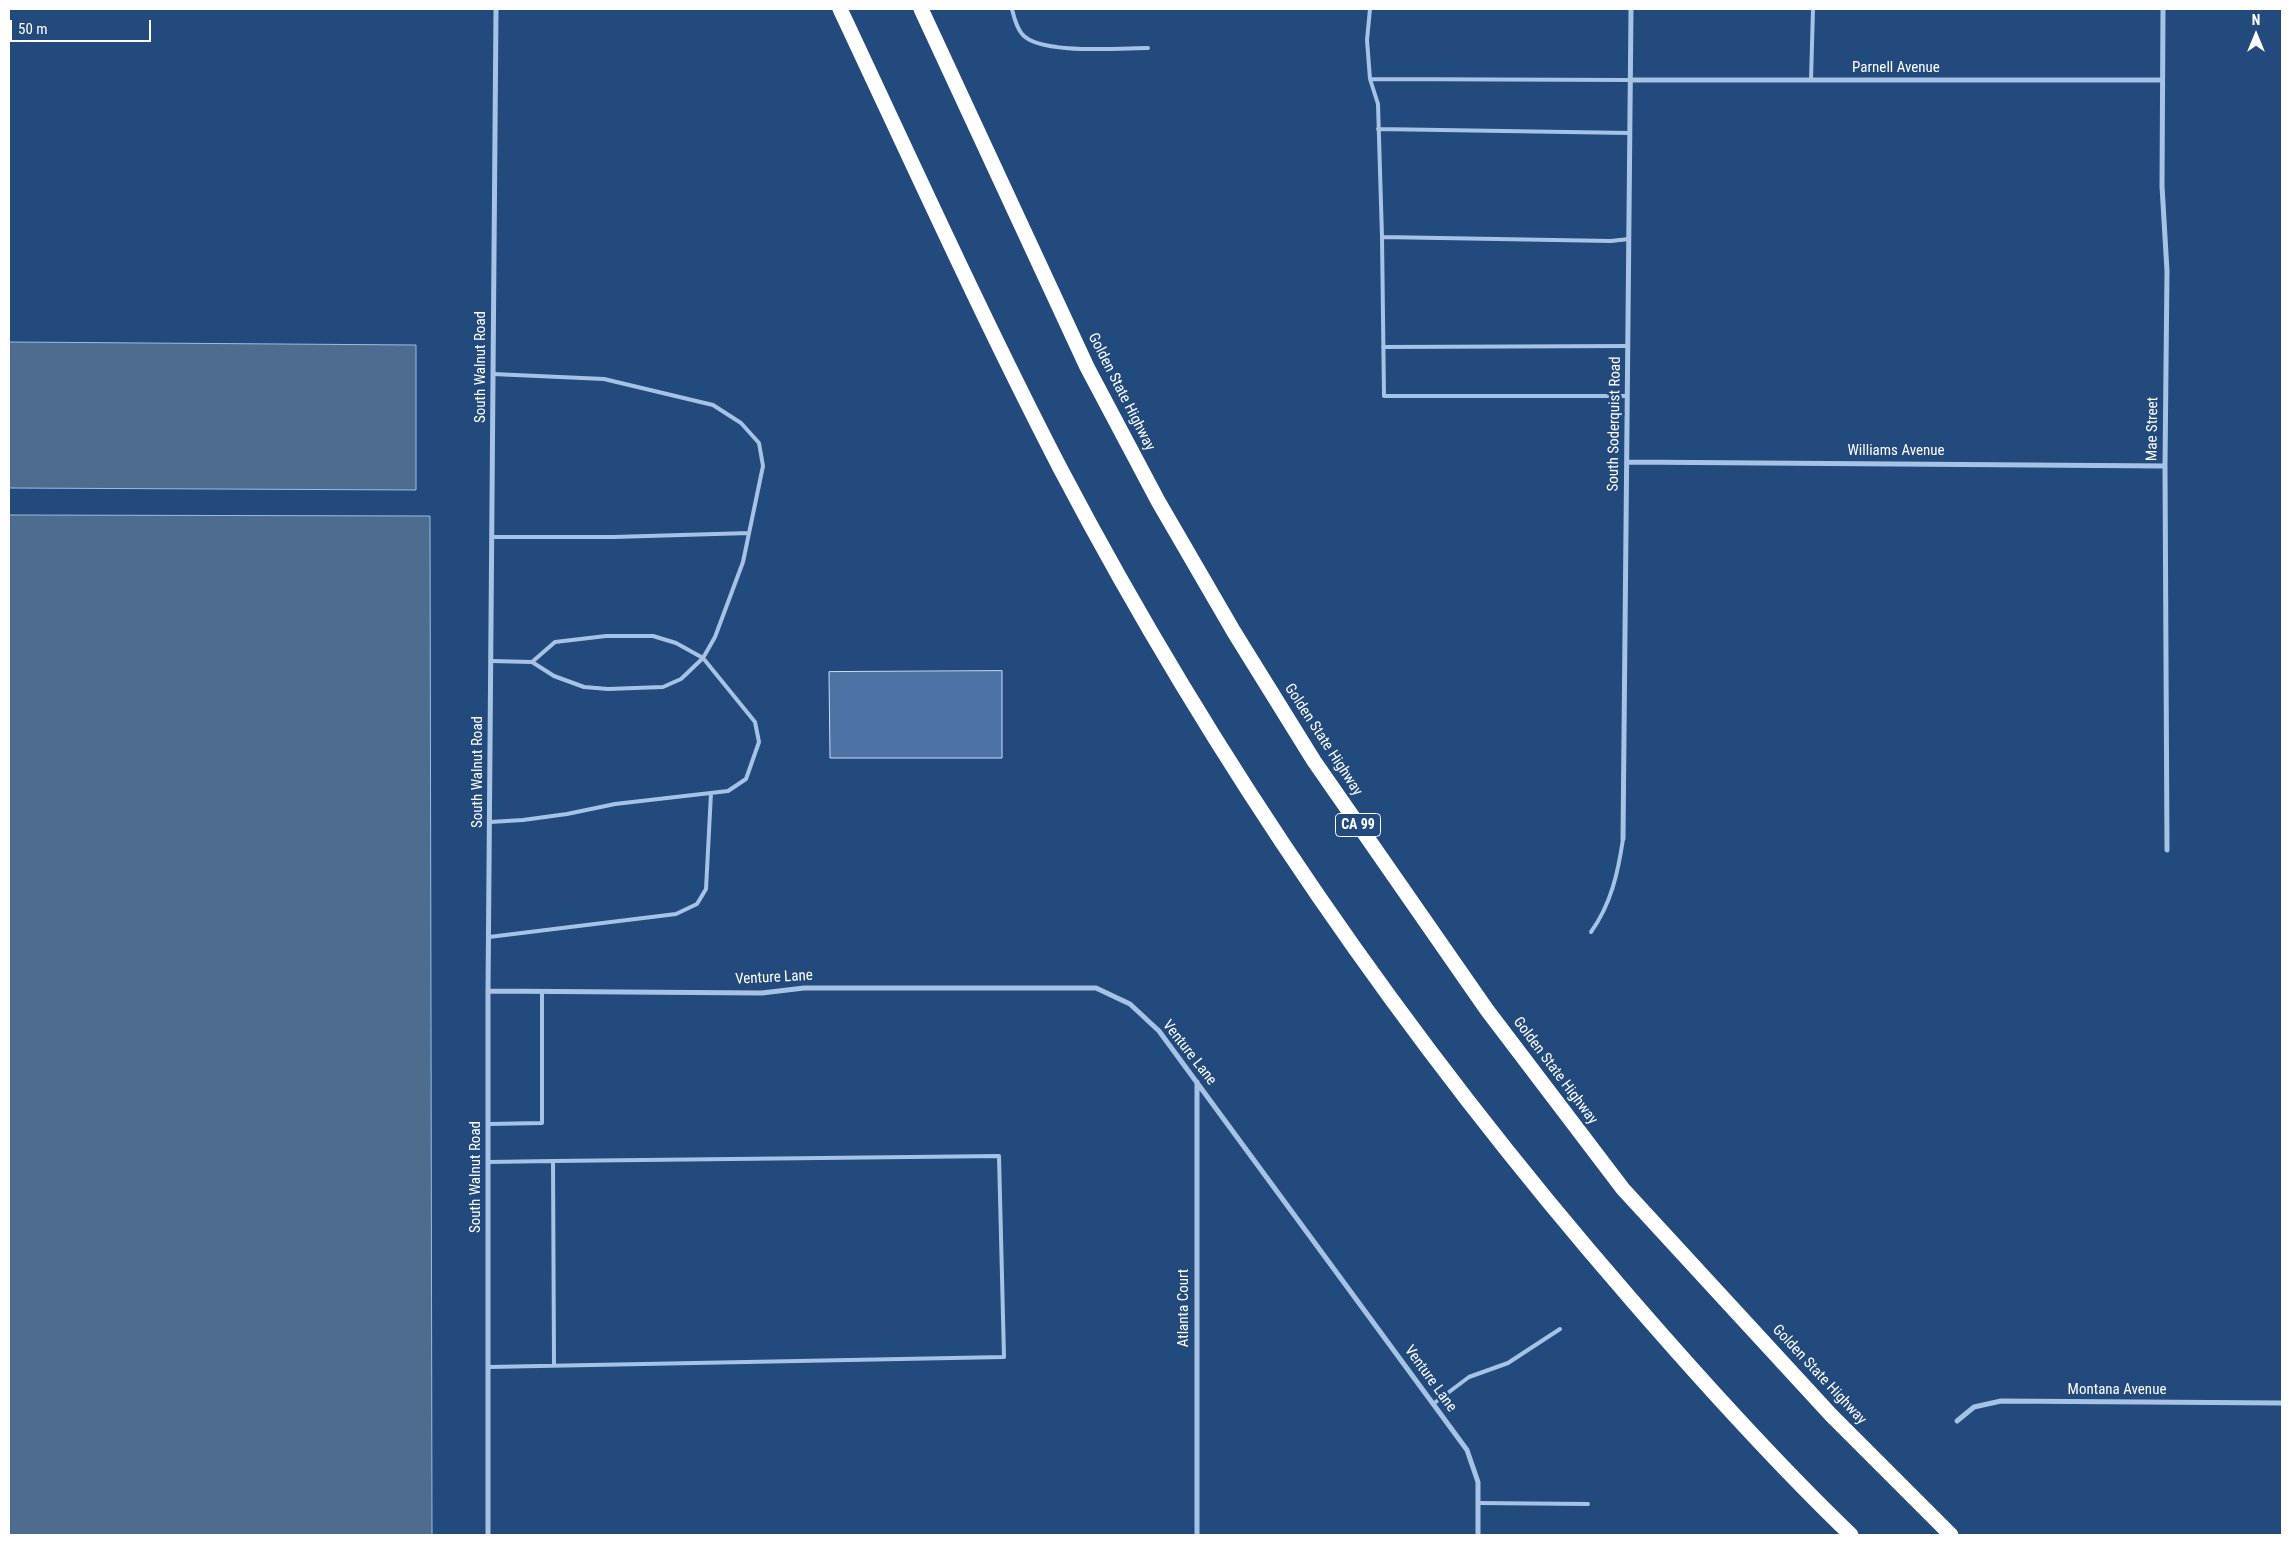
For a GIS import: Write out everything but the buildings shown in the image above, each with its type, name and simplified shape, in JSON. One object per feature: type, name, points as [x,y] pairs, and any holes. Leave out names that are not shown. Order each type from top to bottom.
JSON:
[{"type":"highway","points":[[840,9],[992,332],[1062,471],[1137,606],[1206,723],[1301,870],[1436,1059],[1580,1241],[1735,1416],[1851,1535]]},
{"type":"highway","name":"Golden State Highway","points":[[921,9],[1087,367],[1158,501],[1234,632],[1314,761],[1487,1010],[1623,1189],[1831,1415],[1951,1535]]},
{"type":"street","name":"South Walnut Road","points":[[488,1535],[488,991],[496,9]]},
{"type":"street","name":"South Soderquist Road","points":[[1623,839],[1631,9]]},
{"type":"street","name":"Mae Street","points":[[2163,9],[2162,186],[2167,271],[2165,466],[2167,850]]},
{"type":"street","name":"Parnell Avenue","points":[[1630,80],[2162,80]]},
{"type":"street","name":"Williams Avenue","points":[[1627,462],[2165,466]]},
{"type":"street","name":"Venture Lane","points":[[488,991],[762,993],[804,988],[1096,988],[1130,1004],[1159,1031],[1197,1081],[1467,1450],[1478,1482],[1478,1535]]},
{"type":"street","name":"Atlanta Court","points":[[1197,1081],[1197,1535]]},
{"type":"street","name":"Montana Avenue","points":[[1957,1421],[1974,1407],[2001,1401],[2282,1403]]},
{"type":"lane","points":[[1012,9],[1022,34],[1037,45],[1053,48],[1148,48]]},
{"type":"lane","points":[[1370,9],[1367,40],[1370,79],[1378,104],[1384,396],[1627,396]]},
{"type":"lane","points":[[1811,80],[1813,9]]},
{"type":"lane","points":[[1370,79],[1630,80]]},
{"type":"lane","points":[[1378,129],[1630,133]]},
{"type":"lane","points":[[1382,237],[1611,241],[1629,239]]},
{"type":"lane","points":[[1382,347],[1628,346]]},
{"type":"lane","points":[[491,662],[532,662],[554,676],[584,688],[663,687],[681,679],[703,658],[714,637],[743,562],[763,466],[759,443],[741,423],[713,405],[604,379],[493,374]]},
{"type":"lane","points":[[492,537],[614,537],[749,533]]},
{"type":"lane","points":[[490,822],[523,820],[567,814],[615,804],[728,791],[746,779],[759,742],[755,722],[703,658],[676,643],[653,636],[606,636],[555,642],[532,662]]},
{"type":"lane","points":[[489,936],[676,914],[697,904],[706,889],[711,793]]},
{"type":"lane","points":[[1591,932],[1603,915],[1616,880],[1623,839]]},
{"type":"lane","points":[[488,1124],[542,1123],[542,992]]},
{"type":"lane","points":[[488,1162],[999,1156],[1004,1357],[488,1367]]},
{"type":"lane","points":[[553,1161],[554,1365]]},
{"type":"lane","points":[[1433,1404],[1469,1377],[1508,1363],[1560,1328]]},
{"type":"lane","points":[[1478,1502],[1588,1504]]},
{"type":"water","points":[[9,342],[416,345],[416,490],[9,488]]},
{"type":"water","points":[[9,515],[430,516],[432,1535],[9,1535]]}]
